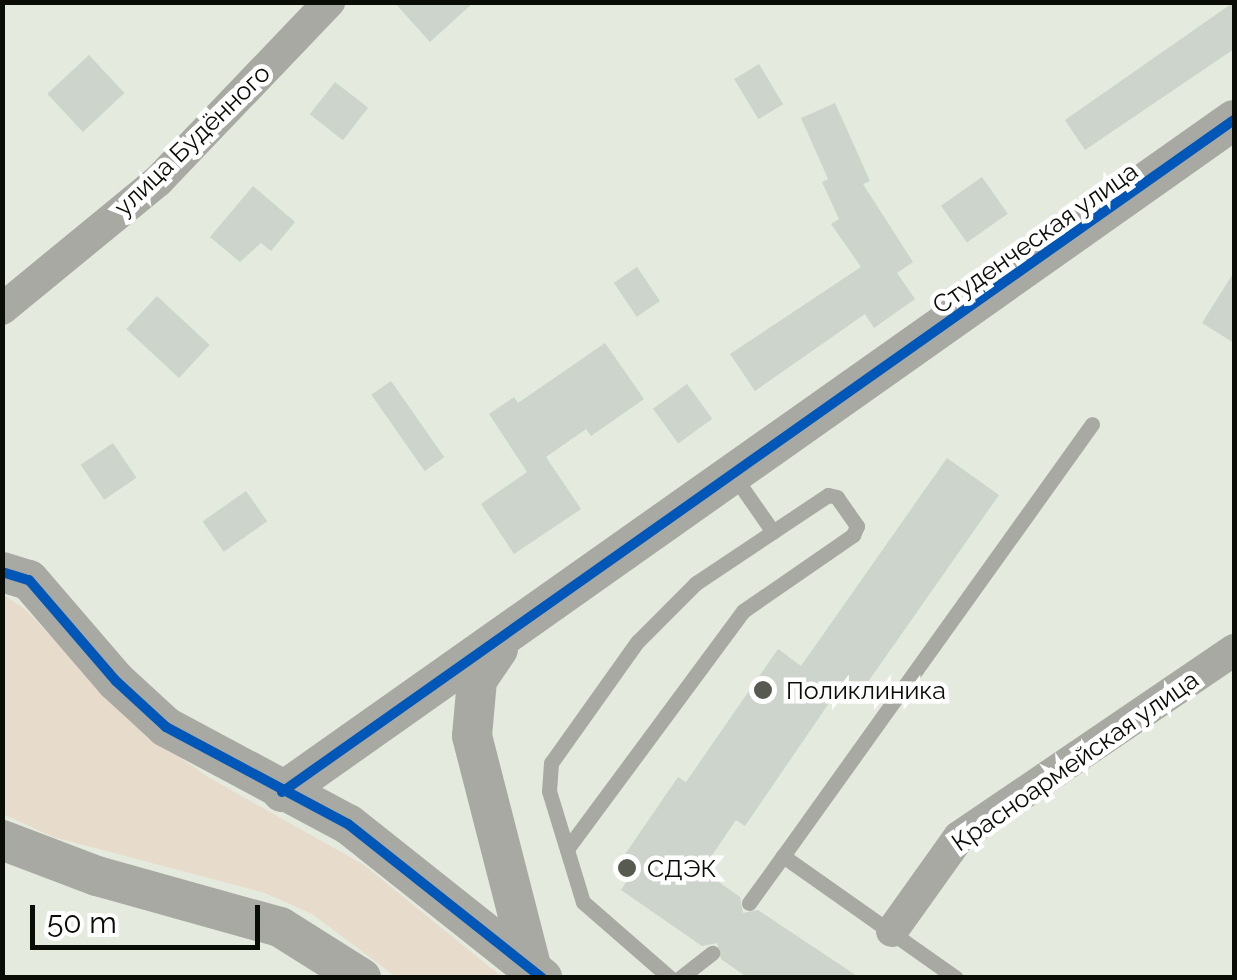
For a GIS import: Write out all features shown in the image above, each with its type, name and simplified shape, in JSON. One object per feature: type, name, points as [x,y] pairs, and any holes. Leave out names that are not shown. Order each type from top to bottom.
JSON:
[{"type":"street","name":"улица Будённого","points":[[2,309],[158,181],[329,2]]},
{"type":"street","name":"Студенческая улица","points":[[282,792],[1234,120]]},
{"type":"street","points":[[2,547],[16,576],[116,682],[166,726],[282,792],[348,824],[537,973]]},
{"type":"street","points":[[515,631],[477,680],[472,736],[537,973]]},
{"type":"street","name":"Красноармейская улица","points":[[892,931],[959,837],[1234,650]]},
{"type":"street","points":[[2,840],[96,876],[280,927],[361,978]]},
{"type":"lane","points":[[748,903],[1092,424]]},
{"type":"lane","points":[[734,476],[773,532]]},
{"type":"lane","points":[[567,849],[742,611],[857,526],[837,497],[828,496],[696,583],[636,642],[551,763],[548,791],[567,849],[594,917],[670,978]]},
{"type":"lane","points":[[782,856],[956,978]]},
{"type":"lane","points":[[680,978],[712,953]]},
{"type":"shaded area","points":[[2,594],[26,610],[134,725],[208,777],[364,865],[502,977],[396,977],[312,914],[265,893],[53,837],[3,814]]},
{"type":"building","points":[[394,2],[474,2],[430,42]]},
{"type":"building","points":[[1234,2],[1234,49],[1085,150],[1065,120]]},
{"type":"building","points":[[89,55],[124,93],[83,132],[47,94]]},
{"type":"building","points":[[759,64],[783,104],[758,119],[734,79]]},
{"type":"building","points":[[335,82],[368,108],[343,140],[310,114]]},
{"type":"building","points":[[835,103],[870,181],[863,184],[913,262],[897,273],[915,299],[874,328],[865,314],[755,391],[730,354],[861,267],[831,224],[839,219],[822,182],[828,179],[801,118]]},
{"type":"building","points":[[982,177],[1008,214],[967,243],[941,206]]},
{"type":"building","points":[[253,186],[295,222],[271,251],[261,243],[240,262],[210,237]]},
{"type":"building","points":[[637,267],[660,301],[637,317],[614,283]]},
{"type":"building","points":[[1234,272],[1234,343],[1202,323]]},
{"type":"building","points":[[157,296],[210,345],[179,378],[126,329]]},
{"type":"building","points":[[605,343],[644,399],[591,436],[586,429],[546,457],[581,509],[514,554],[481,504],[527,472],[489,414],[514,397],[518,403]]},
{"type":"building","points":[[391,381],[444,457],[425,471],[371,395]]},
{"type":"building","points":[[687,384],[712,419],[678,443],[653,409]]},
{"type":"building","points":[[113,443],[136,478],[104,500],[81,465]]},
{"type":"building","points":[[947,458],[999,495],[856,699],[840,687],[745,826],[736,820],[702,870],[740,897],[743,913],[758,910],[860,978],[748,978],[721,959],[717,943],[702,946],[621,890],[629,878],[615,869],[678,777],[686,782],[778,649],[801,666]]},
{"type":"building","points":[[246,491],[267,521],[224,552],[203,521]]},
{"type":"cycle path","points":[[282,792],[1234,120]]},
{"type":"cycle path","points":[[2,572],[29,580],[116,681],[166,727],[348,824],[542,978]]},
{"type":"place","name":"Поликлиника","points":[[763,690]]},
{"type":"place","name":"СДЭК","points":[[627,868]]}]
